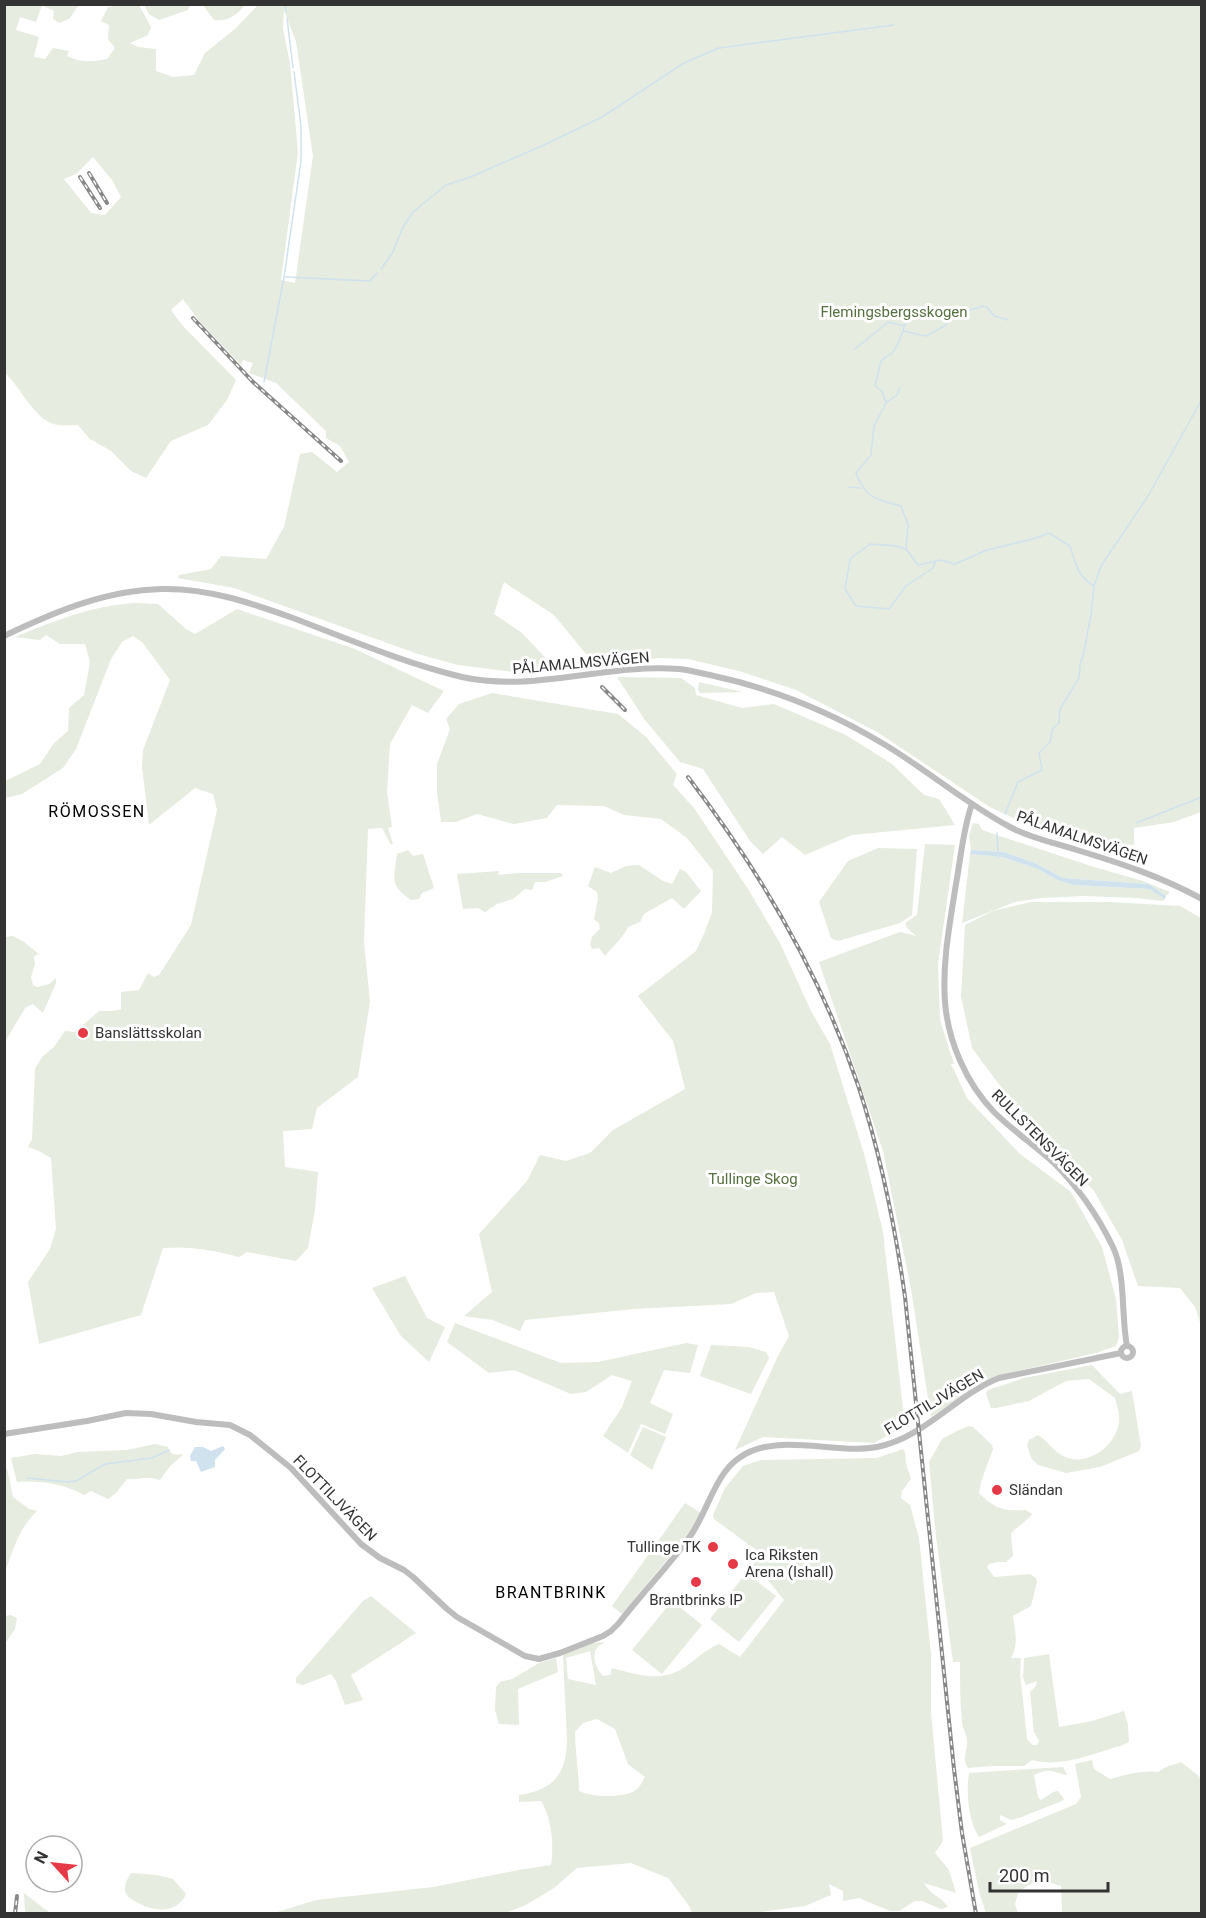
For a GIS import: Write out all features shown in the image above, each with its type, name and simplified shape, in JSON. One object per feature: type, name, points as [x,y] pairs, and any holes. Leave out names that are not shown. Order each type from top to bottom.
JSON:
[{"type":"street","name":"PÅLAMALMSVÄGEN","points":[[4,636],[92,600],[145,590],[165,589],[228,596],[424,666],[474,679],[522,682],[625,670],[680,669],[740,681],[823,711],[883,743],[1012,829],[1134,868],[1174,884],[1202,899]]},
{"type":"street","name":"RULLSTENSVÄGEN","points":[[972,804],[966,822],[946,964],[945,1001],[949,1030],[957,1054],[977,1090],[988,1104],[1060,1170],[1076,1187],[1095,1214],[1116,1257],[1127,1346]]},
{"type":"street","points":[[1127,1346],[1133,1350],[1132,1356],[1126,1358],[1121,1353],[1122,1349],[1127,1346]]},
{"type":"street","name":"FLOTTILJVÄGEN","points":[[4,1434],[126,1413],[221,1423],[237,1428],[264,1446],[296,1473],[361,1544],[380,1558],[404,1570],[447,1609],[468,1624],[525,1656],[538,1659],[560,1653],[611,1631],[692,1534],[728,1468],[750,1451],[774,1446],[853,1449],[879,1447],[903,1438],[981,1387],[999,1378],[1121,1353]]},
{"type":"green space","points":[[245,4],[238,12],[223,20],[214,20],[203,5]]},
{"type":"green space","name":"Flemingsbergsskogen","points":[[4,5],[42,5],[36,22],[20,17],[16,30],[39,37],[34,57],[45,59],[53,48],[69,51],[67,56],[77,60],[96,61],[107,59],[115,48],[108,39],[109,25],[101,21],[108,7],[139,5],[151,27],[148,35],[130,43],[138,47],[156,49],[156,71],[173,77],[194,75],[205,53],[235,29],[258,5],[1201,5],[1201,812],[1174,822],[1134,828],[1134,845],[1075,841],[1028,825],[990,807],[877,732],[796,690],[739,671],[688,659],[660,658],[595,665],[554,615],[504,582],[494,614],[522,633],[556,669],[523,673],[458,665],[418,654],[234,588],[178,578],[179,575],[211,569],[221,556],[266,559],[284,527],[300,454],[312,452],[337,472],[349,462],[340,446],[326,438],[326,431],[276,383],[249,373],[253,363],[243,360],[241,365],[200,322],[183,299],[171,310],[183,326],[236,380],[227,400],[208,425],[171,441],[146,478],[131,471],[111,451],[90,439],[78,425],[59,425],[43,418],[5,373]],"holes":[[[284,10],[296,42],[313,156],[295,283],[281,280],[298,152],[290,63],[283,29]],[[93,157],[112,180],[121,197],[105,215],[91,213],[64,179],[76,174]]]},
{"type":"green space","points":[[42,5],[79,5],[69,19],[59,23],[53,19],[54,11]]},
{"type":"green space","points":[[144,5],[190,5],[188,10],[159,20],[149,14]]},
{"type":"green space","points":[[136,603],[158,604],[195,634],[237,609],[355,649],[444,691],[428,713],[412,705],[390,744],[387,792],[392,827],[388,828],[393,844],[391,845],[382,828],[368,829],[364,942],[370,1002],[358,1077],[317,1108],[312,1129],[283,1131],[285,1167],[318,1172],[315,1210],[308,1248],[296,1261],[247,1252],[239,1257],[201,1249],[163,1248],[141,1315],[39,1344],[28,1282],[50,1249],[56,1229],[51,1158],[28,1147],[32,1139],[35,1069],[42,1057],[54,1047],[65,1031],[75,1032],[99,1011],[121,1009],[121,992],[139,990],[148,973],[154,977],[159,975],[191,925],[217,810],[213,794],[195,788],[149,825],[142,767],[143,750],[170,680],[143,643],[133,636],[122,642],[111,659],[76,749],[63,768],[22,794],[5,798],[5,781],[40,764],[54,743],[68,731],[69,708],[84,695],[90,662],[85,644],[60,644],[46,635],[40,640],[15,637],[89,610]]},
{"type":"green space","points":[[617,677],[681,678],[695,688],[696,695],[742,708],[774,704],[846,735],[892,764],[924,795],[939,799],[955,825],[852,835],[805,855],[782,837],[763,854],[750,841],[703,769],[680,762],[645,720]]},
{"type":"green space","points":[[699,682],[743,692],[700,693]]},
{"type":"green space","name":"Tullinge Skog","points":[[492,693],[618,714],[646,737],[677,774],[673,785],[694,808],[748,889],[780,943],[811,1011],[830,1044],[865,1157],[883,1232],[905,1426],[874,1443],[763,1437],[735,1450],[789,1336],[774,1292],[756,1293],[731,1304],[634,1309],[525,1320],[520,1331],[493,1320],[464,1316],[492,1292],[479,1234],[527,1181],[540,1155],[566,1161],[590,1153],[613,1130],[685,1089],[673,1041],[638,996],[696,951],[712,912],[713,871],[687,838],[661,819],[624,815],[604,806],[557,805],[547,818],[514,824],[477,814],[456,822],[441,822],[437,792],[437,764],[450,729],[446,719],[459,704]]},
{"type":"green space","points":[[973,823],[979,824],[982,830],[1143,881],[1170,892],[1166,896],[1149,884],[1063,878],[1035,863],[1004,852],[971,850],[969,836]]},
{"type":"green space","points":[[925,844],[955,845],[938,964],[940,1020],[954,1064],[951,1064],[967,1098],[1020,1154],[1071,1192],[1102,1247],[1116,1299],[1119,1337],[1116,1346],[1096,1353],[996,1376],[931,1417],[911,1289],[883,1151],[819,962],[900,932],[916,936],[905,923],[917,915]]},
{"type":"green space","points":[[878,848],[917,849],[912,915],[900,923],[838,941],[831,938],[819,902],[848,861]]},
{"type":"green space","points":[[408,850],[413,856],[423,854],[434,888],[422,893],[419,899],[411,900],[404,895],[395,881],[397,854]]},
{"type":"green space","points":[[970,854],[1002,857],[1038,869],[1057,880],[1073,885],[1149,889],[1165,899],[1163,901],[1084,896],[1042,898],[1015,902],[962,923]]},
{"type":"green space","points":[[639,865],[663,881],[672,884],[680,869],[686,872],[701,891],[684,909],[672,898],[644,914],[640,922],[628,927],[605,956],[599,948],[592,949],[590,944],[592,937],[600,929],[599,923],[594,919],[597,892],[588,886],[595,867],[611,873],[626,866]]},
{"type":"green space","points":[[499,871],[498,875],[561,873],[563,876],[545,882],[535,882],[532,890],[525,889],[513,899],[497,904],[485,912],[478,908],[463,909],[457,874]]},
{"type":"green space","points":[[1031,902],[1109,902],[1180,906],[1201,918],[1201,1325],[1195,1307],[1180,1288],[1138,1286],[1122,1240],[1094,1191],[1013,1103],[972,1048],[961,996],[965,925],[993,911]]},
{"type":"green space","points":[[13,936],[40,955],[37,954],[34,957],[35,964],[31,977],[33,985],[37,987],[49,984],[56,978],[56,983],[43,1013],[33,1004],[25,1008],[5,1042],[5,937]]},
{"type":"green space","points":[[405,1276],[427,1318],[445,1327],[429,1362],[401,1336],[372,1288]]},
{"type":"green space","points":[[455,1323],[561,1363],[598,1362],[686,1343],[698,1345],[690,1373],[664,1370],[650,1403],[673,1414],[665,1434],[641,1424],[628,1453],[603,1436],[622,1407],[632,1381],[612,1375],[586,1392],[571,1394],[514,1370],[489,1373],[447,1342]]},
{"type":"green space","points":[[711,1345],[749,1347],[766,1352],[769,1358],[751,1394],[700,1376]]},
{"type":"green space","points":[[1092,1365],[1120,1394],[1132,1391],[1141,1446],[1139,1451],[1100,1467],[1066,1473],[1038,1465],[1031,1458],[1027,1445],[1029,1440],[1038,1435],[1059,1454],[1072,1459],[1090,1457],[1106,1446],[1117,1431],[1119,1422],[1115,1398],[1089,1379],[1066,1381],[1029,1401],[996,1408],[991,1408],[986,1393],[988,1390],[1024,1378]]},
{"type":"green space","points":[[969,1426],[992,1445],[993,1449],[979,1493],[990,1503],[1001,1508],[1026,1510],[1032,1514],[1011,1534],[1013,1556],[1006,1562],[989,1564],[987,1567],[994,1577],[1030,1574],[1036,1578],[1037,1582],[1031,1606],[1013,1616],[1016,1643],[1011,1658],[1021,1658],[1020,1672],[1027,1739],[1032,1745],[1037,1745],[1039,1741],[1034,1732],[1030,1692],[1036,1686],[1037,1681],[1026,1685],[1023,1678],[1024,1658],[1049,1654],[1059,1727],[1092,1721],[1124,1711],[1129,1742],[1123,1745],[1067,1761],[1032,1760],[1024,1766],[968,1768],[966,1764],[967,1741],[962,1723],[960,1662],[953,1662],[936,1537],[929,1462],[942,1439]]},
{"type":"green space","points":[[643,1427],[666,1437],[652,1470],[630,1455]]},
{"type":"green space","points":[[155,1444],[168,1447],[174,1454],[184,1454],[170,1466],[160,1480],[127,1479],[108,1499],[91,1491],[84,1495],[52,1484],[17,1482],[11,1458],[35,1454],[61,1456],[77,1452],[127,1450]]},
{"type":"green space","points":[[903,1449],[911,1479],[902,1491],[901,1498],[910,1505],[919,1538],[931,1654],[931,1712],[943,1841],[935,1853],[949,1870],[956,1893],[924,1883],[948,1907],[941,1909],[922,1901],[915,1901],[899,1911],[890,1911],[859,1898],[843,1901],[843,1891],[829,1884],[831,1895],[805,1906],[753,1913],[692,1913],[668,1878],[631,1863],[577,1868],[554,1888],[526,1905],[505,1913],[271,1914],[316,1900],[433,1887],[551,1865],[551,1832],[545,1808],[541,1801],[519,1802],[519,1795],[531,1793],[549,1785],[564,1763],[567,1741],[563,1654],[591,1643],[605,1642],[597,1649],[594,1658],[603,1676],[610,1675],[612,1668],[646,1676],[672,1674],[719,1644],[740,1657],[784,1600],[762,1573],[753,1566],[759,1552],[714,1519],[713,1515],[725,1488],[743,1466],[761,1460],[877,1458]],"holes":[[[590,1651],[596,1685],[568,1679],[566,1658]],[[597,1719],[615,1729],[628,1764],[645,1777],[638,1788],[632,1792],[608,1796],[579,1791],[575,1732],[583,1723]]]},
{"type":"green space","points":[[7,1468],[13,1497],[29,1509],[37,1511],[21,1532],[5,1571],[4,1469]]},
{"type":"green space","points":[[685,1503],[701,1513],[689,1533],[622,1614],[612,1606]]},
{"type":"green space","points":[[746,1573],[776,1596],[739,1642],[710,1619]]},
{"type":"green space","points":[[371,1596],[416,1633],[351,1675],[363,1700],[345,1705],[331,1674],[303,1685],[296,1683],[296,1678],[363,1601]]},
{"type":"green space","points":[[672,1601],[702,1625],[662,1674],[632,1650]]},
{"type":"green space","points":[[11,1615],[17,1618],[15,1629],[5,1641],[5,1616]]},
{"type":"green space","points":[[556,1658],[558,1672],[518,1689],[519,1725],[499,1724],[495,1710],[496,1687],[500,1682],[512,1679],[539,1663]]},
{"type":"green space","points":[[1092,1760],[1094,1769],[1110,1779],[1140,1772],[1158,1772],[1181,1762],[1201,1778],[1201,1913],[1062,1913],[1061,1886],[1039,1879],[1019,1891],[1015,1904],[1018,1913],[986,1913],[970,1848],[1076,1804],[1081,1797],[1075,1764]]},
{"type":"green space","points":[[1063,1767],[1067,1774],[1065,1775],[1047,1771],[1034,1775],[1038,1797],[1041,1800],[1058,1791],[1064,1799],[1062,1801],[1011,1820],[1000,1815],[1000,1820],[1007,1824],[979,1837],[972,1822],[969,1806],[969,1773]]},
{"type":"green space","points":[[131,1873],[173,1879],[186,1894],[178,1905],[172,1908],[146,1907],[131,1899],[126,1893],[126,1884]]},
{"type":"green space","points":[[24,1894],[50,1913],[25,1913]]},
{"type":"water","points":[[971,850],[1004,852],[1035,863],[1063,878],[1149,884],[1166,896],[1165,899],[1149,889],[1073,885],[1057,880],[1038,869],[1002,857],[970,854]]},
{"type":"water","points":[[223,1446],[225,1449],[215,1460],[215,1467],[201,1472],[196,1461],[191,1461],[190,1456],[195,1447],[203,1447],[211,1451]]},
{"type":"waterway","points":[[285,4],[286,12]]},
{"type":"waterway","points":[[287,18],[293,68]]},
{"type":"waterway","points":[[381,269],[393,252],[402,229],[413,212],[446,185],[468,178],[544,145],[602,117],[684,63],[719,48],[894,25]]},
{"type":"waterway","points":[[264,382],[284,277],[301,161],[301,126],[294,72]]},
{"type":"waterway","points":[[286,277],[370,281],[377,273]]},
{"type":"waterway","points":[[903,331],[926,336],[946,325],[952,316],[983,306],[987,307],[994,316],[1008,320]]},
{"type":"waterway","points":[[922,314],[911,313],[895,349],[881,361],[875,386],[882,391],[886,403],[874,426],[871,455],[856,473],[864,489],[879,500],[901,506],[908,524],[906,549],[918,565],[941,560],[955,564],[987,550],[1049,533],[1070,546],[1081,574],[1094,586]]},
{"type":"waterway","points":[[855,349],[888,322],[904,326]]},
{"type":"waterway","points":[[887,402],[897,395],[900,388]]},
{"type":"waterway","points":[[1005,814],[1018,782],[1042,770],[1039,753],[1050,742],[1053,728],[1059,723],[1060,709],[1079,678],[1094,586],[1101,566],[1148,496],[1202,399]]},
{"type":"waterway","points":[[849,487],[860,488]]},
{"type":"waterway","points":[[905,549],[870,544],[850,559],[845,589],[856,606],[889,609],[906,586],[933,568],[935,562]]},
{"type":"waterway","points":[[1136,823],[1202,797]]},
{"type":"waterway","points":[[997,833],[998,857]]},
{"type":"waterway","points":[[27,1478],[76,1481],[105,1464],[152,1458],[169,1450]]},
{"type":"railway","points":[[89,173],[107,203]]},
{"type":"railway","points":[[80,177],[100,208]]},
{"type":"railway","points":[[193,318],[253,382],[341,461]]},
{"type":"railway","points":[[602,687],[625,710]]},
{"type":"railway","points":[[688,777],[740,849],[786,925],[807,965],[844,1046],[859,1088],[881,1165],[905,1297],[954,1769],[976,1914]]},
{"type":"railway","points":[[15,1914],[17,1896]]},
{"type":"place","name":"Banslättsskolan","points":[[83,1033]]},
{"type":"place","name":"Sländan","points":[[997,1490]]},
{"type":"place","name":"Tullinge TK","points":[[713,1547]]},
{"type":"place","name":"Ica Riksten Arena (Ishall)","points":[[733,1564]]},
{"type":"place","name":"Brantbrinks IP","points":[[696,1582]]},
{"type":"district","name":"RÖMOSSEN","points":[[97,811]]},
{"type":"district","name":"BRANTBRINK","points":[[551,1592]]}]
